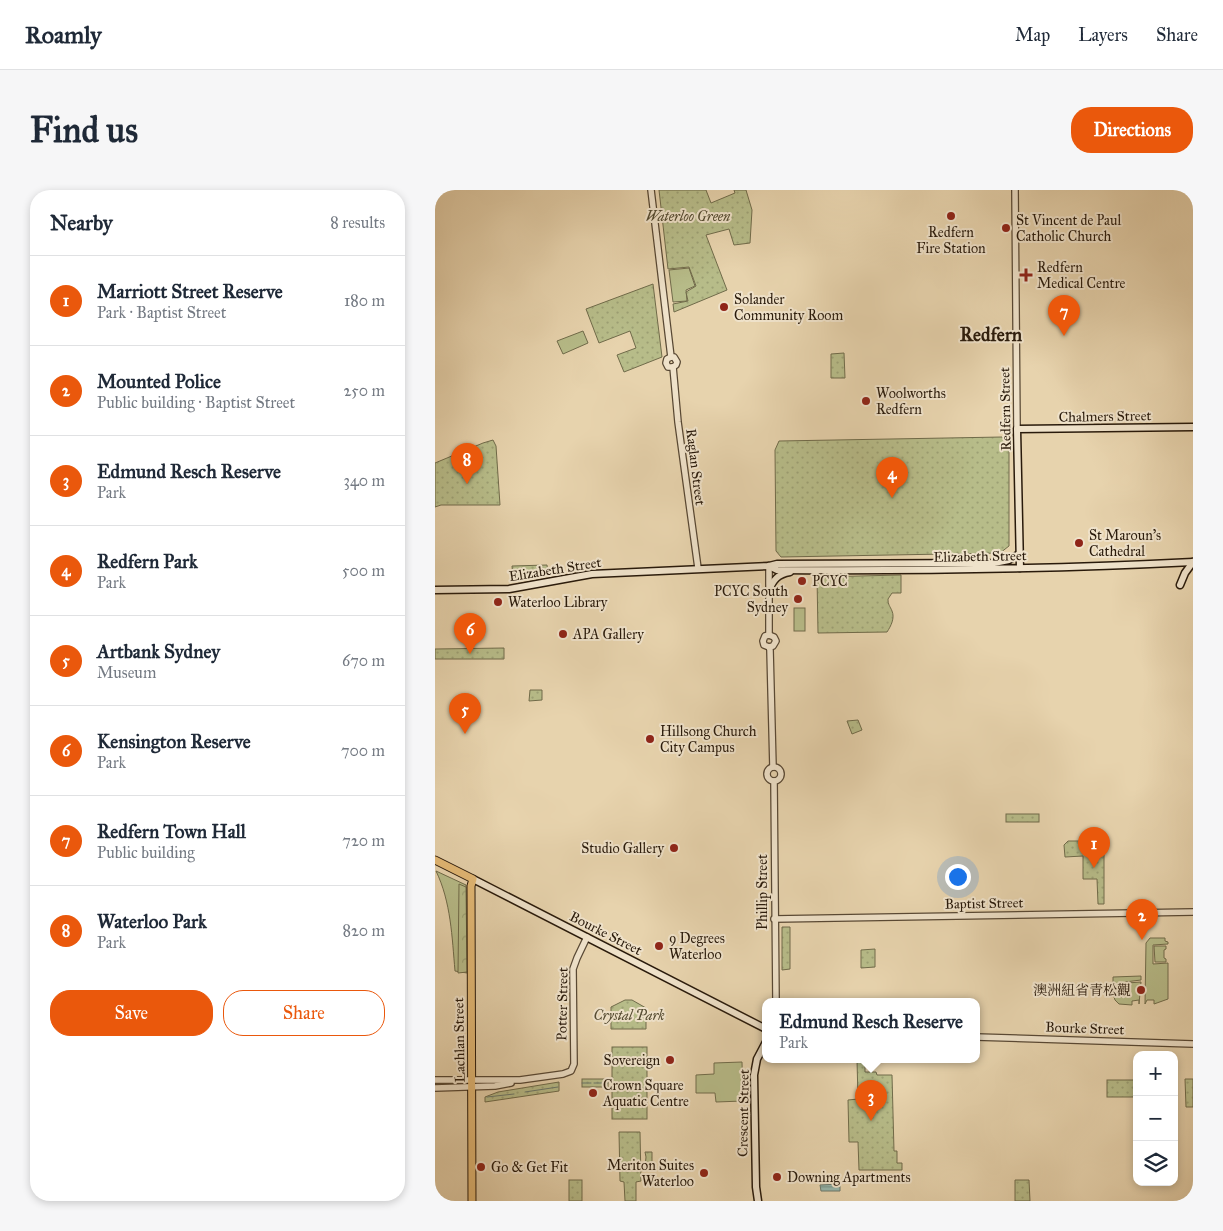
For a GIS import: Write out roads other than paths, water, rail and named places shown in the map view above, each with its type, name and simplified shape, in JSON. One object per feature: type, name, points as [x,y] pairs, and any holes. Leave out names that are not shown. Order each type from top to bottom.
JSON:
[{"type":"main road","name":"Chalmers Street","points":[[1017,429],[1193,427]]},
{"type":"main road","name":"Redfern Street","points":[[1017,429],[1020,568]]},
{"type":"main road","name":"Elizabeth Street","points":[[435,590],[509,589],[581,575],[769,566],[777,564],[994,562],[1009,560],[1019,554]]},
{"type":"main road","name":"Elizabeth Street","points":[[769,566],[777,570],[1020,568],[1123,566],[1193,562]]},
{"type":"main road","points":[[1180,585],[1185,573],[1193,562]]},
{"type":"main road","points":[[769,592],[773,582],[779,576],[798,570]]},
{"type":"main road","name":"Bourke Street","points":[[435,860],[762,1027]]},
{"type":"main road","name":"Lachlan Street","points":[[472,1201],[471,886],[473,879]]},
{"type":"main road","name":"Crescent Street","points":[[758,1201],[756,1188],[754,1075],[757,1059],[762,1050]]},
{"type":"main road","name":"Crescent Street","points":[[751,1201],[756,1188]]},
{"type":"street","name":"Raglan Street","points":[[651,190],[671,357],[674,357],[677,362],[673,368],[679,431],[698,568]]},
{"type":"street","name":"Redfern Street","points":[[1015,190],[1017,429]]},
{"type":"street","points":[[769,566],[769,635],[765,636],[763,641],[764,645],[769,647],[773,767]]},
{"type":"street","points":[[773,767],[779,770],[781,774],[778,780],[774,781],[770,780],[767,774],[768,770],[773,767]]},
{"type":"street","name":"Phillip Street","points":[[774,781],[776,998]]},
{"type":"street","name":"Baptist Street","points":[[775,919],[1193,912]]},
{"type":"street","name":"Potter Street","points":[[472,1084],[520,1080],[569,1072],[572,1069],[574,1064],[573,969],[587,937]]},
{"type":"street","name":"Bourke Street","points":[[980,1037],[1193,1044]]},
{"type":"street","points":[[435,1080],[472,1084]]},
{"type":"street","points":[[435,1088],[472,1084]]},
{"type":"water","points":[[840,1184],[840,1191],[821,1191],[820,1185]]},
{"type":"waterway","points":[[582,1083],[591,1083]]},
{"type":"waterway","points":[[594,1083],[608,1083]]},
{"type":"waterway","points":[[525,1092],[558,1087]]},
{"type":"waterway","points":[[487,1097],[514,1094]]},
{"type":"place","name":"Redfern Fire Station","points":[[951,216]]},
{"type":"place","name":"St Vincent de Paul Catholic Church","points":[[1006,228]]},
{"type":"place","name":"Redfern Medical Centre","points":[[1026,275]]},
{"type":"place","name":"Solander Community Room","points":[[724,307]]},
{"type":"place","name":"Redfern Town Hall","points":[[1064,336]]},
{"type":"place","name":"Woolworths Redfern","points":[[866,401]]},
{"type":"place","name":"Waterloo Park","points":[[467,484]]},
{"type":"place","name":"Redfern Park","points":[[892,498]]},
{"type":"place","name":"St Maroun's Cathedral","points":[[1079,543]]},
{"type":"place","name":"PCYC","points":[[802,581]]},
{"type":"place","name":"PCYC South Sydney","points":[[798,599]]},
{"type":"place","name":"Waterloo Library","points":[[498,602]]},
{"type":"place","name":"APA Gallery","points":[[563,634]]},
{"type":"place","name":"Kensington Reserve","points":[[470,654]]},
{"type":"place","name":"Artbank Sydney","points":[[465,734]]},
{"type":"place","name":"Hillsong Church City Campus","points":[[650,739]]},
{"type":"place","name":"Studio Gallery","points":[[674,848]]},
{"type":"place","name":"Marriott Street Reserve","points":[[1094,868]]},
{"type":"place","name":"Mounted Police","points":[[1142,940]]},
{"type":"place","name":"9 Degrees Waterloo","points":[[659,946]]},
{"type":"place","name":"澳洲紐省青松觀","points":[[1141,990]]},
{"type":"place","name":"Sovereign","points":[[670,1060]]},
{"type":"place","name":"Crown Square Aquatic Centre","points":[[593,1093]]},
{"type":"place","name":"Edmund Resch Reserve","points":[[871,1121]]},
{"type":"place","name":"Go & Get Fit","points":[[481,1167]]},
{"type":"place","name":"Meriton Suites Waterloo","points":[[704,1173]]},
{"type":"place","name":"Downing Apartments","points":[[777,1177]]},
{"type":"district","name":"Redfern","points":[[991,334]]},
{"type":"park label","name":"Waterloo Green","points":[[688,216]]},
{"type":"park label","name":"Crystal Park","points":[[629,1015]]}]
